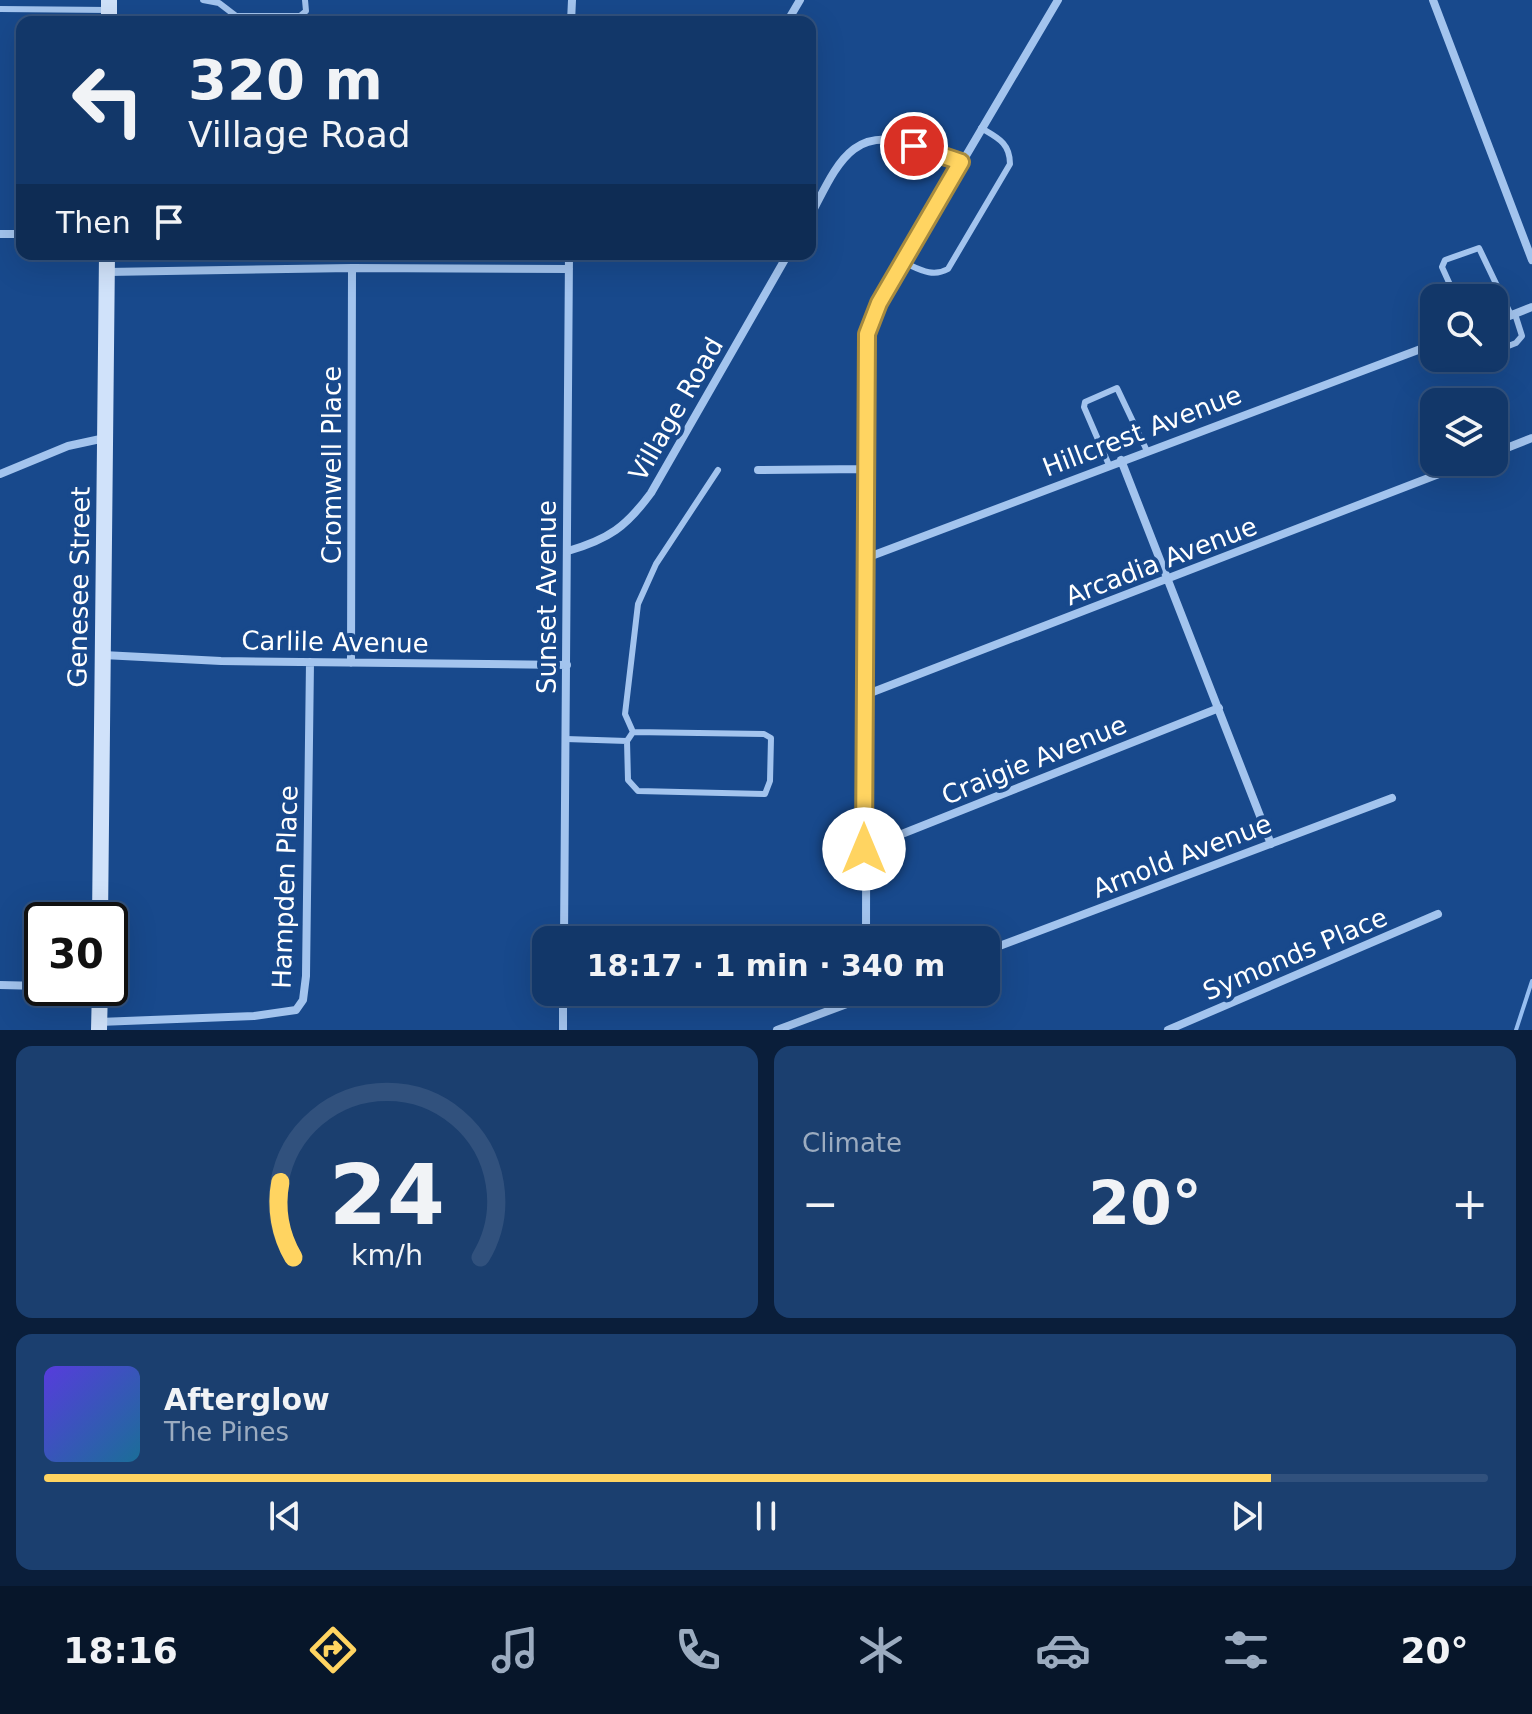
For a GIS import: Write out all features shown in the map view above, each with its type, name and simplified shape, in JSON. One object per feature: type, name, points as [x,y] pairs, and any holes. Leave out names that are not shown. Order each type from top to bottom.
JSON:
[{"type":"main road","name":"Genesee Street","points":[[100,902],[107,260]]},
{"type":"main road","points":[[99,1026],[100,1006]]},
{"type":"street","points":[[866,926],[867,334],[879,303],[1058,0]]},
{"type":"street","points":[[1433,0],[1532,260]]},
{"type":"street","points":[[816,206],[851,151],[872,140],[893,140],[961,162]]},
{"type":"street","name":"Sunset Avenue","points":[[564,926],[569,260]]},
{"type":"street","name":"Village Road","points":[[568,551],[607,537],[634,517],[643,505],[785,260]]},
{"type":"street","points":[[107,272],[352,268],[569,269]]},
{"type":"street","name":"Cromwell Place","points":[[351,663],[352,268]]},
{"type":"street","points":[[1508,317],[1532,307]]},
{"type":"street","name":"Hillcrest Avenue","points":[[866,558],[1420,349]]},
{"type":"street","points":[[0,474],[68,446],[105,438]]},
{"type":"street","points":[[1508,447],[1532,438]]},
{"type":"street","points":[[1121,460],[1271,844]]},
{"type":"street","points":[[758,470],[866,469]]},
{"type":"street","name":"Arcadia Avenue","points":[[865,695],[1434,476]]},
{"type":"street","name":"Carlile Avenue","points":[[103,655],[351,663],[567,665]]},
{"type":"street","name":"Hampden Place","points":[[99,1026],[254,1016],[296,1010],[303,1000],[310,662]]},
{"type":"street","name":"Craigie Avenue","points":[[864,849],[1219,708]]},
{"type":"street","name":"Arnold Avenue","points":[[1000,946],[1392,798]]},
{"type":"street","name":"Symonds Place","points":[[1168,1030],[1438,914]]},
{"type":"street","points":[[0,985],[24,986]]},
{"type":"street","points":[[563,1006],[563,1030]]},
{"type":"street","points":[[777,1030],[837,1006]]},
{"type":"lane","points":[[203,0],[219,3],[236,16],[300,16],[306,11],[305,0]]},
{"type":"lane","points":[[0,9],[109,11]]},
{"type":"lane","points":[[903,262],[929,273],[939,274],[948,269],[1010,164],[1010,152],[1004,141],[981,128]]},
{"type":"lane","points":[[1450,284],[1442,267],[1445,260],[1479,248],[1484,252],[1499,284]]},
{"type":"lane","points":[[1508,304],[1522,336],[1508,346]]},
{"type":"lane","points":[[1109,465],[1084,407],[1085,402],[1117,388],[1147,451]]},
{"type":"lane","points":[[633,732],[625,714],[638,604],[656,564],[718,470]]},
{"type":"lane","points":[[633,732],[764,734],[771,738],[770,781],[765,794],[638,791],[628,780],[627,741],[633,732]]},
{"type":"lane","points":[[566,739],[627,741]]},
{"type":"waterway","points":[[1516,1030],[1532,981]]},
{"type":"route","points":[[864,849],[867,334],[879,303],[961,162],[914,146]]}]
